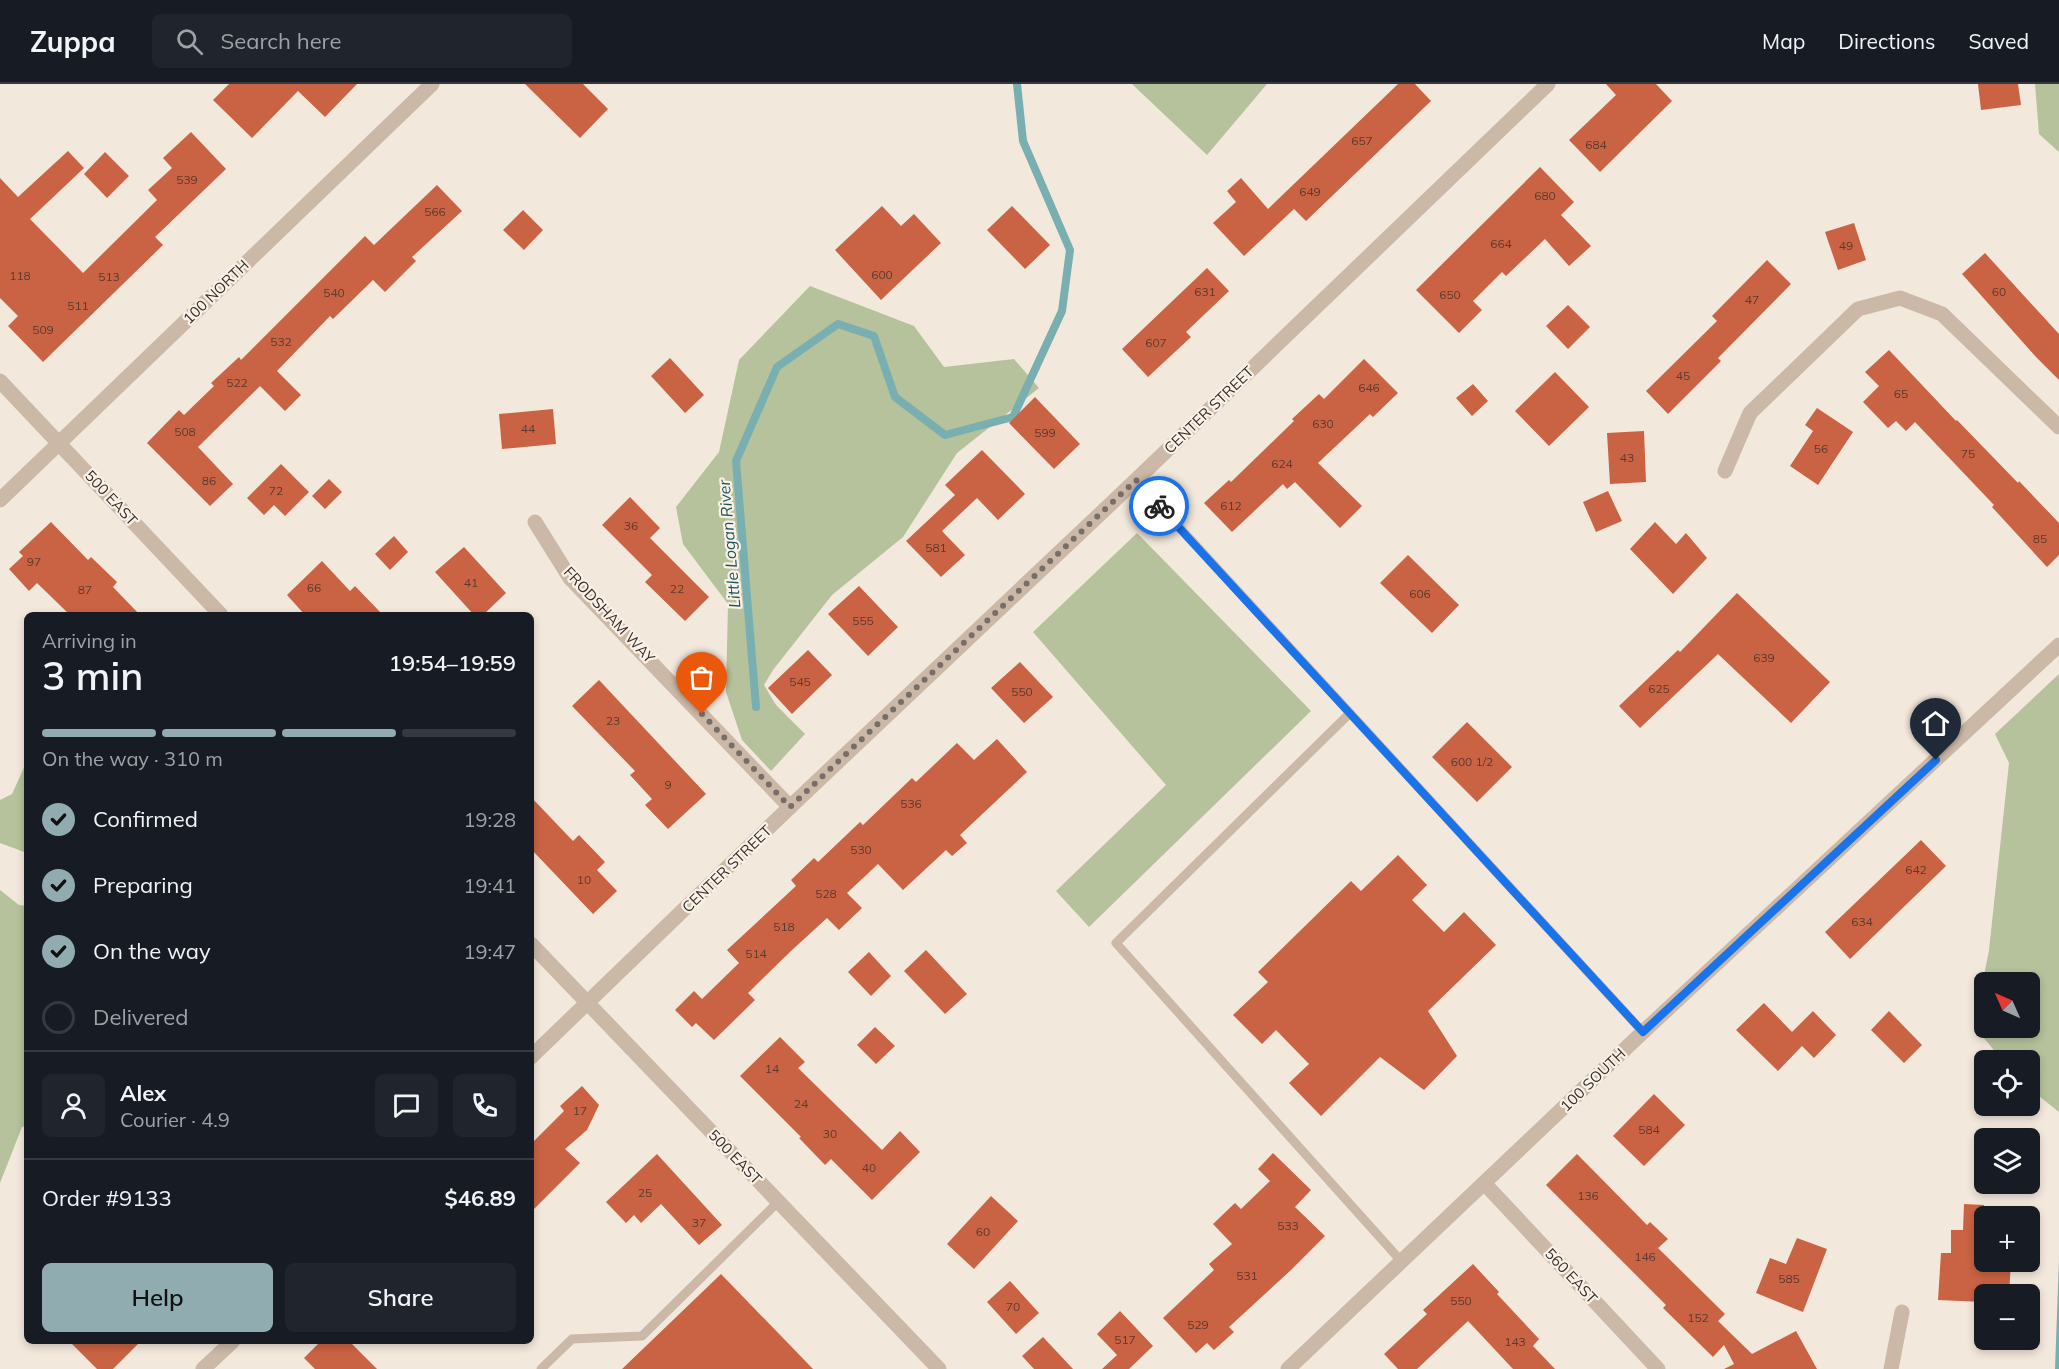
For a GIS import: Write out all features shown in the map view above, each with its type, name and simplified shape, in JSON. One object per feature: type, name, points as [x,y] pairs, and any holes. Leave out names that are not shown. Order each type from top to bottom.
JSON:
[{"type":"street","name":"100 NORTH","points":[[0,500],[432,84]]},
{"type":"street","name":"CENTER STREET","points":[[534,1054],[1548,84]]},
{"type":"street","points":[[1725,471],[1750,413],[1858,309],[1900,298],[1942,314],[2059,427]]},
{"type":"street","name":"500 EAST","points":[[0,381],[218,612]]},
{"type":"street","name":"FRODSHAM WAY","points":[[535,522],[570,578],[790,807]]},
{"type":"street","name":"100 SOUTH","points":[[1288,1369],[1643,1032],[2059,645]]},
{"type":"street","name":"500 EAST","points":[[534,947],[939,1369]]},
{"type":"street","name":"560 EAST","points":[[1485,1184],[1658,1369]]},
{"type":"street","points":[[1891,1369],[1902,1312]]},
{"type":"street","points":[[203,1369],[230,1344]]},
{"type":"lane","points":[[1136,480],[1643,1032]]},
{"type":"lane","points":[[1350,713],[1116,943],[1402,1262]]},
{"type":"lane","points":[[541,1369],[572,1339],[642,1336],[778,1202]]},
{"type":"green space","points":[[1132,84],[1267,84],[1207,155]]},
{"type":"green space","points":[[2035,84],[2059,84],[2059,152],[2039,134]]},
{"type":"green space","points":[[810,286],[914,326],[944,367],[1014,359],[1039,388],[957,453],[903,537],[832,595],[773,670],[764,685],[776,705],[805,734],[771,771],[742,740],[726,692],[728,604],[683,544],[676,507],[719,452],[739,360]]},
{"type":"green space","points":[[1137,533],[1311,711],[1089,927],[1056,891],[1166,785],[1033,632]]},
{"type":"green space","points":[[2059,674],[2059,1112],[2040,1097],[2040,1050],[1994,1050],[1984,1038],[2040,1038],[2040,972],[1985,972],[2009,763],[1995,734]]},
{"type":"green space","points":[[24,768],[24,852],[0,843],[0,800],[12,794]]},
{"type":"green space","points":[[0,890],[19,905],[24,906],[24,1127],[0,1183]]},
{"type":"water","points":[[2059,1259],[2059,1369],[2055,1369]]},
{"type":"building","points":[[229,84],[357,84],[325,117],[298,91],[252,138],[213,100]]},
{"type":"building","points":[[525,84],[583,84],[608,109],[580,138]]},
{"type":"building","points":[[1398,84],[1415,84],[1431,101],[1306,221],[1294,209],[1244,256],[1213,223],[1236,202],[1227,191],[1241,178],[1268,209]]},
{"type":"building","points":[[1606,84],[1656,84],[1672,101],[1600,172],[1569,140],[1616,95]]},
{"type":"building","points":[[1978,84],[2018,84],[2021,105],[1981,110]]},
{"type":"building","points":[[191,132],[226,169],[155,237],[163,245],[43,362],[8,326],[18,316],[0,298],[0,178],[18,197],[68,151],[84,168],[30,219],[83,273],[157,200],[148,190],[172,168],[163,158]]},
{"type":"building","points":[[105,152],[129,176],[107,198],[84,174]]},
{"type":"building","points":[[1540,167],[1574,202],[1561,215],[1591,246],[1569,266],[1545,239],[1506,276],[1502,272],[1473,301],[1482,310],[1459,333],[1416,290]]},
{"type":"building","points":[[437,185],[462,211],[412,257],[416,261],[385,292],[373,280],[333,319],[330,316],[277,371],[301,395],[285,411],[260,386],[198,447],[233,484],[210,506],[147,443],[179,410],[184,415],[214,386],[211,383],[239,357],[241,360],[365,236],[374,245]]},
{"type":"building","points":[[882,206],[901,226],[914,214],[941,243],[881,300],[835,250]]},
{"type":"building","points":[[1012,206],[1050,245],[1025,269],[987,230]]},
{"type":"building","points":[[523,210],[543,230],[524,250],[503,230]]},
{"type":"building","points":[[1854,223],[1866,260],[1838,270],[1825,232]]},
{"type":"building","points":[[1985,253],[2059,334],[2059,380],[1962,274]]},
{"type":"building","points":[[1767,260],[1791,284],[1718,358],[1721,361],[1668,414],[1646,391],[1717,321],[1712,316]]},
{"type":"building","points":[[1207,268],[1229,291],[1186,332],[1191,337],[1148,377],[1122,349]]},
{"type":"building","points":[[1568,305],[1590,327],[1568,349],[1546,326]]},
{"type":"building","points":[[1889,350],[1956,421],[2059,523],[2059,555],[2047,567],[1992,507],[1994,505],[1915,422],[1906,431],[1896,421],[1888,428],[1863,402],[1879,386],[1865,372]]},
{"type":"building","points":[[670,358],[704,395],[685,413],[651,376]]},
{"type":"building","points":[[1364,359],[1398,393],[1373,417],[1370,414],[1318,463],[1362,506],[1340,528],[1295,482],[1287,489],[1283,484],[1232,532],[1204,503],[1229,480],[1231,482],[1319,394],[1324,399]]},
{"type":"building","points":[[1555,372],[1589,407],[1549,446],[1515,411]]},
{"type":"building","points":[[1473,384],[1488,401],[1472,416],[1456,398]]},
{"type":"building","points":[[1035,397],[1080,444],[1054,469],[1009,423]]},
{"type":"building","points":[[1817,408],[1853,432],[1818,485],[1790,466],[1813,431],[1805,425]]},
{"type":"building","points":[[553,409],[556,444],[502,449],[499,414]]},
{"type":"building","points":[[1644,431],[1646,482],[1610,484],[1607,433]]},
{"type":"building","points":[[982,450],[1025,494],[998,520],[977,498],[942,531],[965,555],[941,577],[906,541],[955,495],[945,485]]},
{"type":"building","points":[[281,464],[309,492],[285,516],[274,505],[264,515],[247,498]]},
{"type":"building","points":[[329,479],[342,492],[325,509],[312,496]]},
{"type":"building","points":[[1608,491],[1622,521],[1596,532],[1583,502]]},
{"type":"building","points":[[630,497],[660,528],[650,538],[709,597],[685,621],[645,582],[652,575],[602,525]]},
{"type":"building","points":[[51,522],[88,560],[91,557],[117,582],[113,587],[137,612],[67,612],[37,583],[29,591],[9,569],[23,556],[19,552]]},
{"type":"building","points":[[1655,522],[1676,544],[1686,533],[1707,558],[1673,594],[1630,549]]},
{"type":"building","points":[[394,536],[408,552],[390,570],[375,554]]},
{"type":"building","points":[[464,547],[506,593],[486,612],[471,612],[435,572]]},
{"type":"building","points":[[1408,555],[1459,605],[1432,633],[1380,583]]},
{"type":"building","points":[[322,561],[350,591],[355,586],[380,612],[302,612],[287,595]]},
{"type":"building","points":[[859,586],[898,627],[868,656],[828,614]]},
{"type":"building","points":[[1737,593],[1830,682],[1791,723],[1718,654],[1640,728],[1619,706],[1678,650],[1680,652]]},
{"type":"building","points":[[808,650],[832,675],[792,714],[768,688]]},
{"type":"building","points":[[1020,662],[1053,697],[1024,723],[991,688]]},
{"type":"building","points":[[599,680],[706,794],[668,829],[645,805],[652,799],[630,775],[635,771],[572,706]]},
{"type":"building","points":[[1467,722],[1512,767],[1477,802],[1432,757]]},
{"type":"building","points":[[997,739],[1027,772],[960,835],[967,843],[952,856],[946,850],[903,890],[878,864],[847,893],[862,908],[839,930],[827,918],[748,993],[755,1000],[714,1040],[696,1023],[692,1027],[675,1010],[694,991],[702,999],[739,963],[727,950],[796,886],[791,880],[814,858],[818,862],[860,822],[863,825],[912,778],[916,782],[957,743],[974,760]]},
{"type":"building","points":[[534,800],[573,841],[579,835],[605,862],[597,870],[617,891],[593,914],[534,852]]},
{"type":"building","points":[[1921,840],[1946,866],[1850,959],[1825,932]]},
{"type":"building","points":[[1398,855],[1427,885],[1412,900],[1444,932],[1464,912],[1496,945],[1428,1011],[1457,1056],[1424,1090],[1380,1057],[1321,1116],[1289,1083],[1309,1064],[1276,1030],[1262,1044],[1233,1015],[1268,982],[1258,972],[1351,881],[1361,891]]},
{"type":"building","points":[[926,950],[967,994],[945,1014],[904,971]]},
{"type":"building","points":[[869,952],[891,976],[871,996],[848,972]]},
{"type":"building","points":[[1764,1003],[1792,1032],[1813,1011],[1836,1035],[1814,1058],[1802,1046],[1778,1071],[1736,1030]]},
{"type":"building","points":[[1889,1011],[1922,1045],[1904,1063],[1871,1030]]},
{"type":"building","points":[[875,1027],[895,1046],[876,1064],[857,1045]]},
{"type":"building","points":[[780,1037],[805,1062],[798,1068],[882,1150],[900,1131],[920,1152],[872,1200],[831,1159],[825,1165],[799,1138],[801,1137],[740,1076]]},
{"type":"building","points":[[582,1086],[599,1105],[587,1130],[565,1149],[580,1163],[534,1209],[534,1141],[564,1111],[560,1106]]},
{"type":"building","points":[[1654,1094],[1685,1125],[1644,1166],[1613,1136]]},
{"type":"building","points":[[1273,1153],[1311,1190],[1295,1207],[1325,1236],[1229,1327],[1234,1332],[1214,1350],[1207,1343],[1196,1353],[1163,1318],[1214,1270],[1209,1264],[1232,1244],[1213,1224],[1235,1203],[1241,1209],[1270,1181],[1258,1169]]},
{"type":"building","points":[[657,1154],[722,1225],[699,1245],[661,1204],[641,1223],[634,1215],[626,1223],[606,1202]]},
{"type":"building","points":[[1577,1154],[1647,1225],[1650,1222],[1668,1239],[1658,1248],[1725,1314],[1718,1321],[1752,1354],[1796,1331],[1817,1369],[1724,1369],[1734,1364],[1724,1345],[1713,1357],[1663,1308],[1666,1305],[1546,1185]]},
{"type":"building","points":[[991,1196],[1018,1221],[974,1269],[947,1244]]},
{"type":"building","points":[[1964,1204],[1984,1205],[1974,1206],[1974,1272],[2010,1272],[2010,1284],[1974,1284],[1974,1302],[1938,1300],[1941,1253],[1951,1253],[1951,1230],[1963,1230]]},
{"type":"building","points":[[1797,1238],[1827,1249],[1803,1312],[1756,1293],[1770,1258],[1786,1264]]},
{"type":"building","points":[[1473,1264],[1499,1292],[1497,1294],[1539,1339],[1533,1346],[1555,1369],[1513,1369],[1468,1321],[1417,1369],[1398,1369],[1384,1354],[1427,1314],[1423,1310]]},
{"type":"building","points":[[721,1274],[813,1369],[622,1369]]},
{"type":"building","points":[[1010,1281],[1039,1313],[1016,1334],[987,1302]]},
{"type":"building","points":[[1120,1311],[1153,1346],[1129,1369],[1102,1369],[1117,1355],[1097,1334]]},
{"type":"building","points":[[1043,1337],[1073,1369],[1034,1369],[1022,1356]]},
{"type":"building","points":[[72,1344],[138,1344],[113,1369],[97,1369]]},
{"type":"building","points":[[318,1344],[352,1344],[377,1369],[315,1369],[304,1358]]},
{"type":"waterway","name":"Little Logan River","points":[[756,707],[736,461],[777,367],[838,324],[874,336],[895,397],[945,435],[1013,417],[1062,311],[1070,250],[1023,141],[1017,84]]},
{"type":"way so far","points":[[702,714],[790,807],[1136,480],[1159,506]]},
{"type":"route","points":[[1159,506],[1643,1032],[1936,760]]}]
